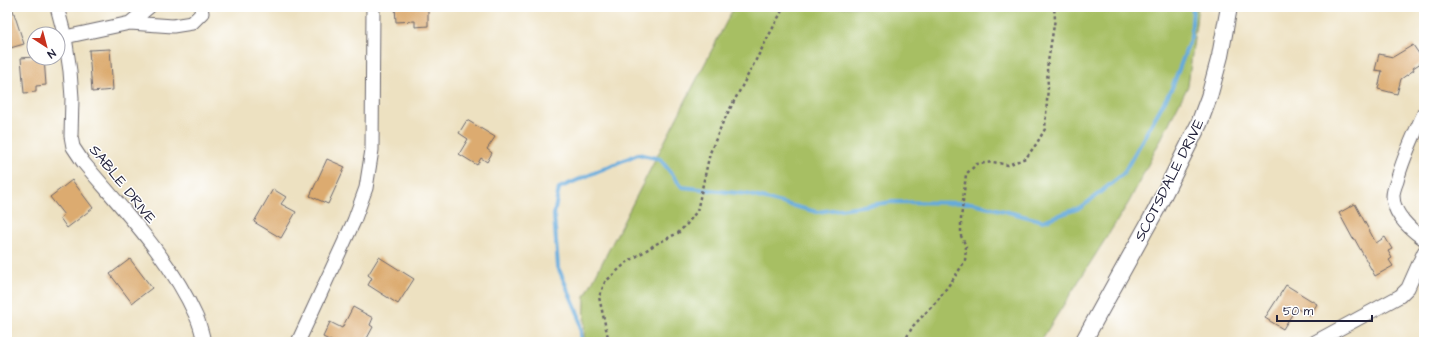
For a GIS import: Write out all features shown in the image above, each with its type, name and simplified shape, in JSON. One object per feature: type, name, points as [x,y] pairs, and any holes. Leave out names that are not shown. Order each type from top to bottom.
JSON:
[{"type":"street","name":"SABLE DRIVE","points":[[57,7],[62,26]]},
{"type":"street","points":[[130,23],[149,7]]},
{"type":"street","points":[[66,37],[130,23],[173,26],[192,23],[202,13],[201,7]]},
{"type":"street","points":[[298,342],[351,227],[366,188],[372,150],[373,7]]},
{"type":"street","name":"SCOTSDALE DRIVE","points":[[1083,342],[1156,210],[1199,124],[1209,97],[1220,56],[1229,7]]},
{"type":"street","name":"SABLE DRIVE","points":[[66,46],[72,98],[71,136],[73,147],[83,162],[164,261],[181,287],[197,317],[204,342]]},
{"type":"street","points":[[1424,113],[1405,154],[1393,196],[1396,208],[1403,220],[1412,231],[1424,239]]},
{"type":"street","points":[[1315,342],[1400,296],[1408,288],[1424,252]]},
{"type":"path","points":[[609,342],[599,297],[605,282],[626,263],[656,244],[678,233],[688,224],[694,215],[700,201],[710,153],[723,122],[784,7]]},
{"type":"path","points":[[904,342],[913,326],[937,301],[965,260],[966,246],[961,236],[961,219],[966,174],[976,164],[993,162],[1008,165],[1026,158],[1037,143],[1045,128],[1048,87],[1047,68],[1055,19],[1054,7]]},
{"type":"green space","points":[[734,7],[1198,7],[1188,86],[1129,202],[1040,342],[584,342],[585,296]]},
{"type":"building","points":[[7,7],[12,7],[24,44],[7,49]]},
{"type":"building","points":[[395,7],[428,7],[428,26],[415,27],[415,21],[396,22]]},
{"type":"building","points":[[1413,45],[1424,61],[1413,68],[1414,70],[1401,79],[1397,94],[1378,89],[1382,71],[1375,70],[1379,54],[1393,57]]},
{"type":"building","points":[[110,49],[113,90],[92,92],[89,50]]},
{"type":"building","points":[[21,58],[26,58],[26,66],[45,66],[46,85],[36,86],[36,92],[24,93]]},
{"type":"building","points":[[467,120],[495,137],[487,149],[492,153],[487,162],[481,158],[477,165],[459,154],[468,139],[459,133]]},
{"type":"building","points":[[327,159],[345,167],[328,204],[310,196]]},
{"type":"building","points":[[72,180],[93,208],[67,228],[60,218],[64,215],[50,197]]},
{"type":"building","points":[[273,189],[286,197],[281,204],[296,212],[281,238],[254,222]]},
{"type":"building","points":[[1355,204],[1376,243],[1385,237],[1392,249],[1388,251],[1392,258],[1389,260],[1393,266],[1375,276],[1339,213]]},
{"type":"building","points":[[379,257],[414,279],[398,304],[368,285],[372,278],[368,275]]},
{"type":"building","points":[[130,259],[152,288],[132,303],[110,274]]},
{"type":"building","points":[[1286,285],[1317,304],[1310,316],[1296,308],[1283,329],[1265,318]]},
{"type":"building","points":[[353,307],[373,318],[370,325],[373,327],[365,342],[333,342],[323,337],[330,322],[342,328]]},
{"type":"waterway","points":[[582,342],[579,316],[558,267],[554,215],[559,188],[638,154],[660,159],[682,187],[746,194],[817,212],[892,202],[973,203],[1043,221],[1082,207],[1123,174],[1172,88],[1191,37],[1193,7]]}]
